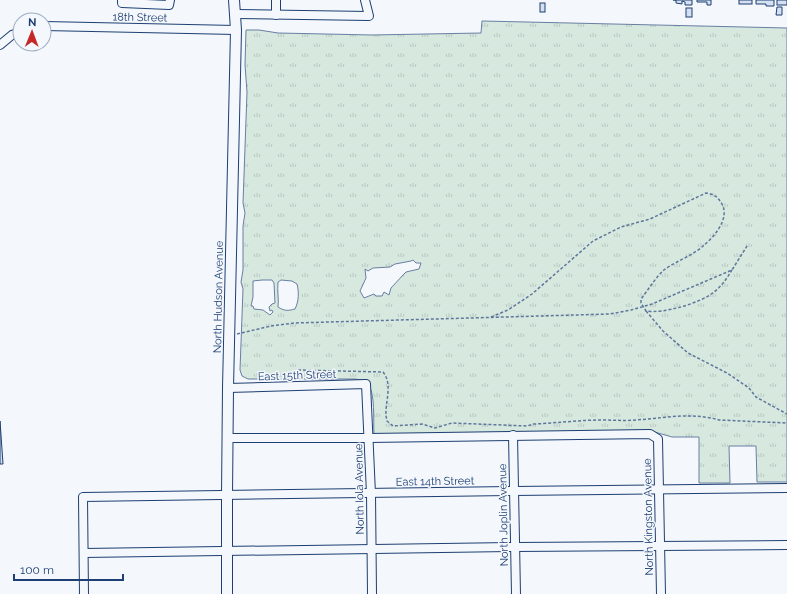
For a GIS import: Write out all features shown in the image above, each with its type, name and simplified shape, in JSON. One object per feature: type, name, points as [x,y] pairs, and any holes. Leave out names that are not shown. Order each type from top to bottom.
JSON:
[{"type":"main road","name":"North Hudson Avenue","points":[[227,594],[226,495],[236,30],[234,0]]},
{"type":"street","points":[[122,0],[122,4],[169,5],[170,0]]},
{"type":"street","points":[[276,0],[276,14]]},
{"type":"street","points":[[235,14],[369,16],[365,0]]},
{"type":"street","name":"18th Street","points":[[52,26],[236,30]]},
{"type":"street","points":[[0,45],[12,35]]},
{"type":"street","name":"East 15th Street","points":[[228,388],[366,384]]},
{"type":"street","name":"North Iola Avenue","points":[[366,384],[371,494],[372,594]]},
{"type":"street","name":"North Kingston Avenue","points":[[513,435],[650,434],[658,439],[661,594]]},
{"type":"street","points":[[227,438],[369,438],[513,435]]},
{"type":"street","name":"North Joplin Avenue","points":[[513,435],[516,594]]},
{"type":"street","name":"East 14th Street","points":[[84,553],[83,497],[787,488]]},
{"type":"street","points":[[84,594],[84,553],[660,545],[787,545]]},
{"type":"path","points":[[488,318],[508,310],[532,294],[593,241],[604,234],[621,227],[650,219],[701,194],[712,194],[719,198],[723,207],[724,215],[722,224],[703,246],[664,271],[641,299],[643,307],[663,331],[688,353],[728,373],[749,388],[756,397],[787,414]]},
{"type":"path","points":[[646,311],[664,311],[698,301],[713,294],[722,286],[747,246]]},
{"type":"path","points":[[229,335],[271,326],[294,323],[610,314],[643,307],[732,270]]},
{"type":"path","points":[[298,370],[383,372],[386,375],[388,384],[386,416],[387,421],[393,426],[422,424],[435,428],[452,424],[527,426],[534,424],[603,420],[622,421],[688,416],[719,420],[787,423]]},
{"type":"green space","points":[[482,21],[787,28],[787,482],[757,482],[756,446],[729,446],[730,483],[699,483],[699,437],[672,437],[651,431],[374,436],[374,407],[372,393],[367,381],[355,379],[248,379],[242,376],[240,370],[243,289],[241,282],[243,270],[243,226],[245,213],[243,203],[247,92],[245,65],[246,30],[259,30],[278,33],[372,35],[481,33]],"holes":[[[413,260],[416,263],[421,263],[419,269],[406,272],[391,288],[389,295],[384,292],[382,296],[376,296],[374,294],[364,298],[360,291],[366,278],[365,269],[368,271],[373,268],[390,267],[395,264]],[[272,280],[274,283],[275,303],[269,307],[270,311],[272,310],[273,312],[270,315],[263,310],[254,309],[253,306],[251,306],[253,297],[253,281]],[[281,280],[292,281],[297,284],[298,296],[295,309],[286,310],[278,307],[278,282]]]},
{"type":"building","points":[[676,0],[692,0],[692,5],[685,5],[685,2],[682,1],[682,4],[676,3]]},
{"type":"building","points":[[697,0],[711,0],[711,5],[707,5],[707,2],[697,2]]},
{"type":"building","points":[[739,0],[752,0],[752,4],[739,4]]},
{"type":"building","points":[[756,0],[774,0],[774,6],[756,4]]},
{"type":"building","points":[[777,0],[787,0],[787,5],[777,5]]},
{"type":"building","points":[[540,3],[545,3],[545,12],[540,12]]},
{"type":"building","points":[[777,7],[782,7],[782,15],[776,15]]},
{"type":"building","points":[[686,8],[692,8],[692,17],[686,17]]},
{"type":"building","points":[[0,421],[3,464],[0,464]]}]
